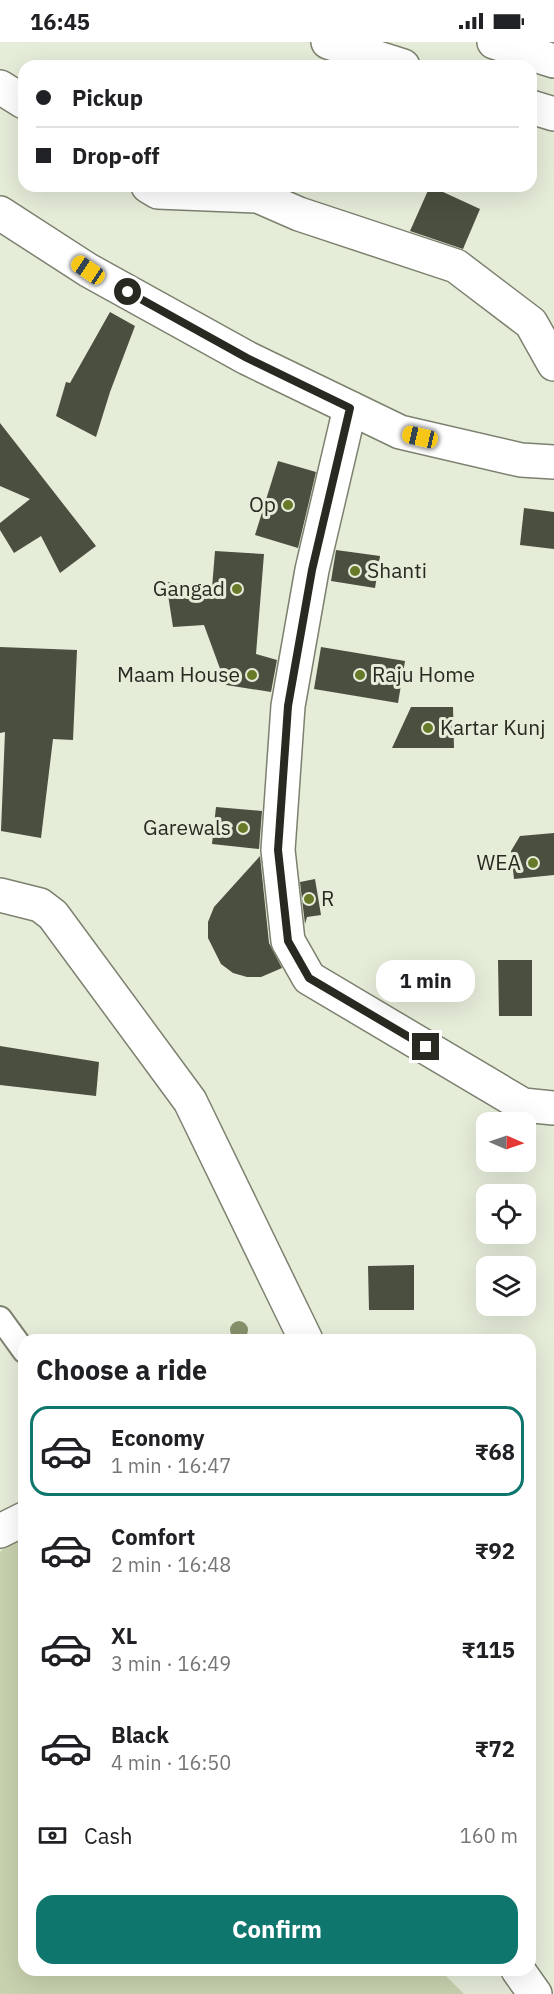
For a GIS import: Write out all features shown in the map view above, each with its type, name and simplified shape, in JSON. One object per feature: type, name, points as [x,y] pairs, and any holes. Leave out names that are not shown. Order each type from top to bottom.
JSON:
[{"type":"street","points":[[328,42],[384,60]]},
{"type":"street","points":[[494,42],[554,61]]},
{"type":"street","points":[[0,87],[18,98]]},
{"type":"street","points":[[537,109],[554,114]]},
{"type":"street","points":[[158,192],[258,196],[299,214],[456,266],[531,323],[554,364]]},
{"type":"street","points":[[0,213],[88,270],[247,358],[400,432],[521,460],[554,462]]},
{"type":"street","points":[[350,408],[312,570],[288,706],[278,850],[288,941],[309,978],[523,1105],[554,1108]]},
{"type":"street","points":[[0,895],[40,905],[53,915],[190,1101],[303,1334]]},
{"type":"street","points":[[0,1531],[18,1523]]},
{"type":"street","points":[[522,1976],[535,1994]]},
{"type":"lane","points":[[0,1318],[18,1343]]},
{"type":"green space","points":[[14,1538],[18,1542],[18,1976],[446,1976],[464,1994],[0,1994],[0,1552]]},
{"type":"building","points":[[427,192],[443,192],[480,209],[463,249],[410,231]]},
{"type":"building","points":[[110,312],[135,326],[96,437],[56,416],[66,382],[70,383]]},
{"type":"building","points":[[0,423],[96,546],[60,573],[41,536],[14,553],[0,530],[0,523],[30,499],[0,486]]},
{"type":"building","name":"Op","points":[[278,461],[316,472],[298,548],[255,535]]},
{"type":"building","points":[[524,508],[554,512],[554,549],[520,545]]},
{"type":"building","name":"Shanti","points":[[336,550],[380,556],[375,588],[331,581]]},
{"type":"building","points":[[215,551],[264,554],[256,654],[277,660],[271,692],[226,685],[204,625],[173,627],[166,582],[212,588]]},
{"type":"building","points":[[0,647],[77,650],[73,740],[53,739],[41,838],[1,831],[5,732],[0,733]]},
{"type":"building","name":"Raju Home","points":[[321,647],[405,661],[398,703],[314,689]]},
{"type":"building","name":"Kartar Kunj","points":[[411,707],[453,707],[454,748],[392,748]]},
{"type":"building","name":"Garewals","points":[[216,807],[262,811],[259,849],[212,844]]},
{"type":"building","name":"WEA","points":[[554,833],[554,875],[514,879],[511,851],[520,836]]},
{"type":"building","points":[[260,856],[269,943],[282,968],[261,977],[247,977],[233,973],[221,964],[208,938],[208,922],[214,907]]},
{"type":"building","name":"R","points":[[315,879],[321,915],[307,917],[305,924],[300,882]]},
{"type":"building","points":[[498,960],[532,960],[532,1016],[499,1016]]},
{"type":"building","points":[[0,1046],[99,1062],[96,1096],[0,1085]]},
{"type":"building","points":[[414,1265],[414,1310],[369,1310],[368,1266]]},
{"type":"place","name":"Op","points":[[288,505]]},
{"type":"place","name":"Shanti","points":[[355,571]]},
{"type":"place","name":"Gangad","points":[[237,589]]},
{"type":"place","name":"Maam House","points":[[252,675]]},
{"type":"place","name":"Raju Home","points":[[360,675]]},
{"type":"place","name":"Kartar Kunj","points":[[428,728]]},
{"type":"place","name":"Garewals","points":[[243,828]]},
{"type":"place","name":"WEA","points":[[533,863]]},
{"type":"place","name":"R","points":[[309,899]]},
{"type":"route","points":[[128,292],[247,358],[350,408],[312,570],[288,706],[278,850],[288,941],[309,978],[426,1047]]}]
